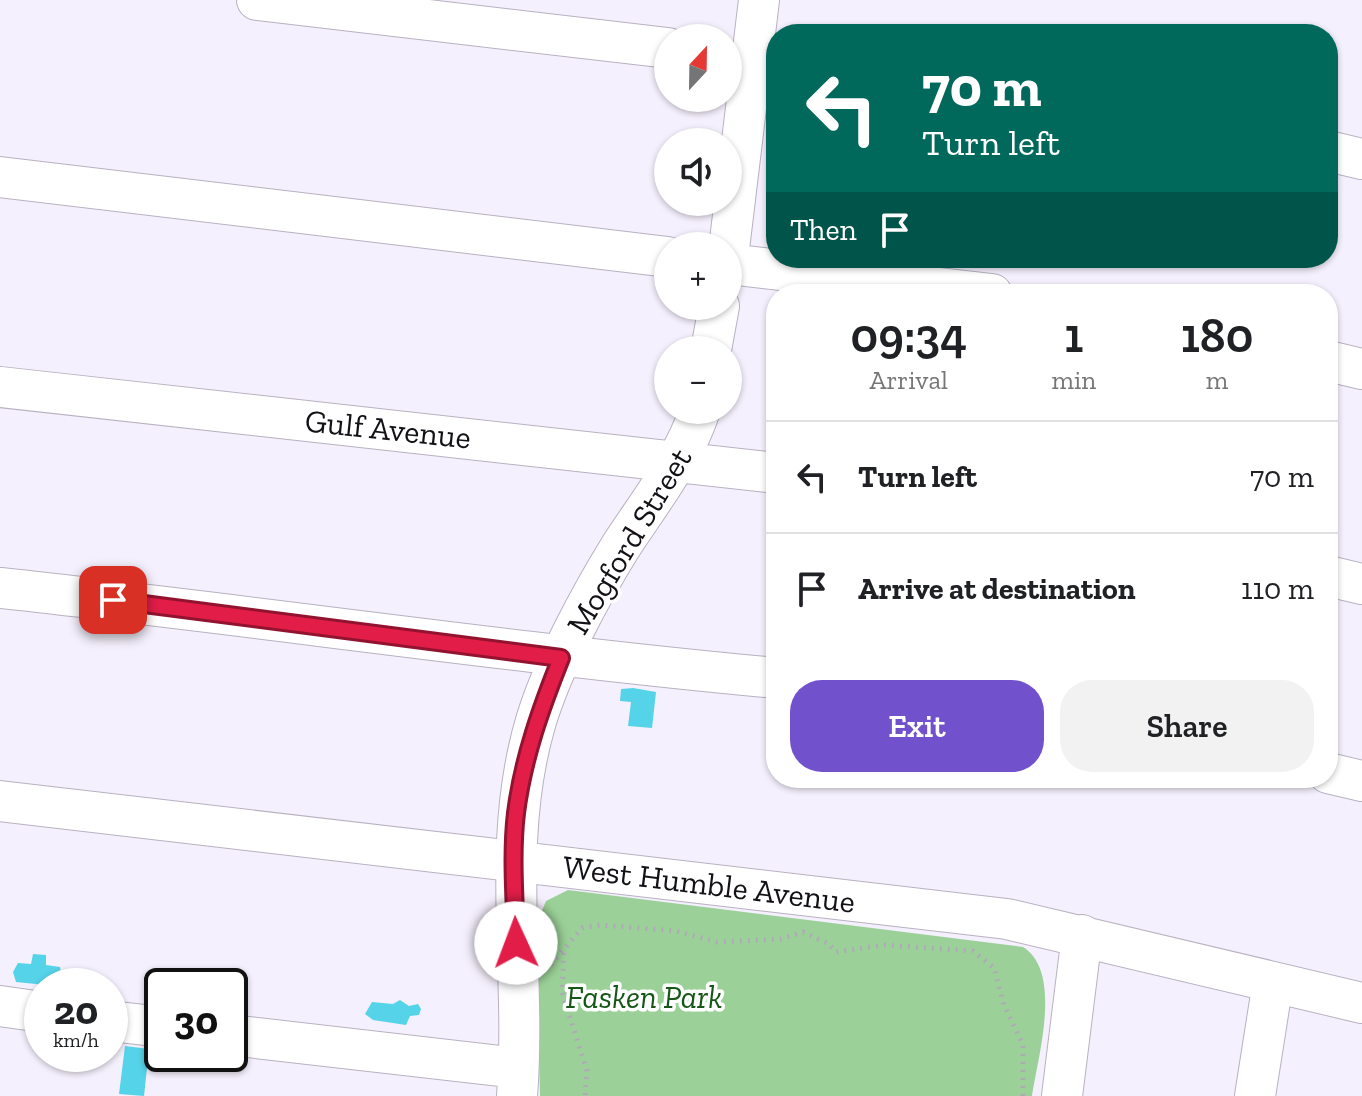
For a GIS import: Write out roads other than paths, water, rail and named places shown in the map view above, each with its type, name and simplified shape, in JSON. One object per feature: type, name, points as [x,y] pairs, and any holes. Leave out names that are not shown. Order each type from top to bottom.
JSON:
[{"type":"street","points":[[257,0],[654,46]]},
{"type":"street","points":[[731,232],[759,0]]},
{"type":"street","points":[[1338,153],[1362,159]]},
{"type":"street","points":[[0,177],[654,255]]},
{"type":"street","points":[[742,266],[904,284]]},
{"type":"street","points":[[1338,363],[1362,369]]},
{"type":"street","name":"Gulf Avenue","points":[[0,387],[766,472]]},
{"type":"street","name":"Mogford Street","points":[[518,1082],[514,861],[516,816],[530,744],[561,658],[619,550],[692,435],[696,424]]},
{"type":"street","points":[[1338,578],[1362,584]]},
{"type":"street","points":[[0,588],[227,613],[561,658],[766,677]]},
{"type":"street","points":[[1338,775],[1362,781]]},
{"type":"street","name":"West Humble Avenue","points":[[0,801],[1007,919],[1362,1003]]},
{"type":"street","points":[[1062,1096],[1082,935]]},
{"type":"street","points":[[1255,1096],[1273,982]]},
{"type":"street","points":[[0,1006],[24,1009]]},
{"type":"street","points":[[248,1038],[518,1082]]},
{"type":"water","points":[[621,689],[656,692],[652,728],[628,726],[631,702],[620,701]]},
{"type":"water","points":[[33,954],[46,955],[46,965],[60,968],[24,968],[24,983],[16,982],[13,972],[18,963],[31,964]]},
{"type":"water","points":[[400,1000],[409,1006],[418,1004],[421,1009],[419,1015],[410,1016],[406,1025],[373,1020],[365,1014],[372,1002],[393,1004]]},
{"type":"water","points":[[128,1046],[144,1048],[144,1072],[147,1072],[144,1096],[119,1094],[122,1072],[128,1072]]},
{"type":"park label","name":"Fasken Park","points":[[644,997]]}]
